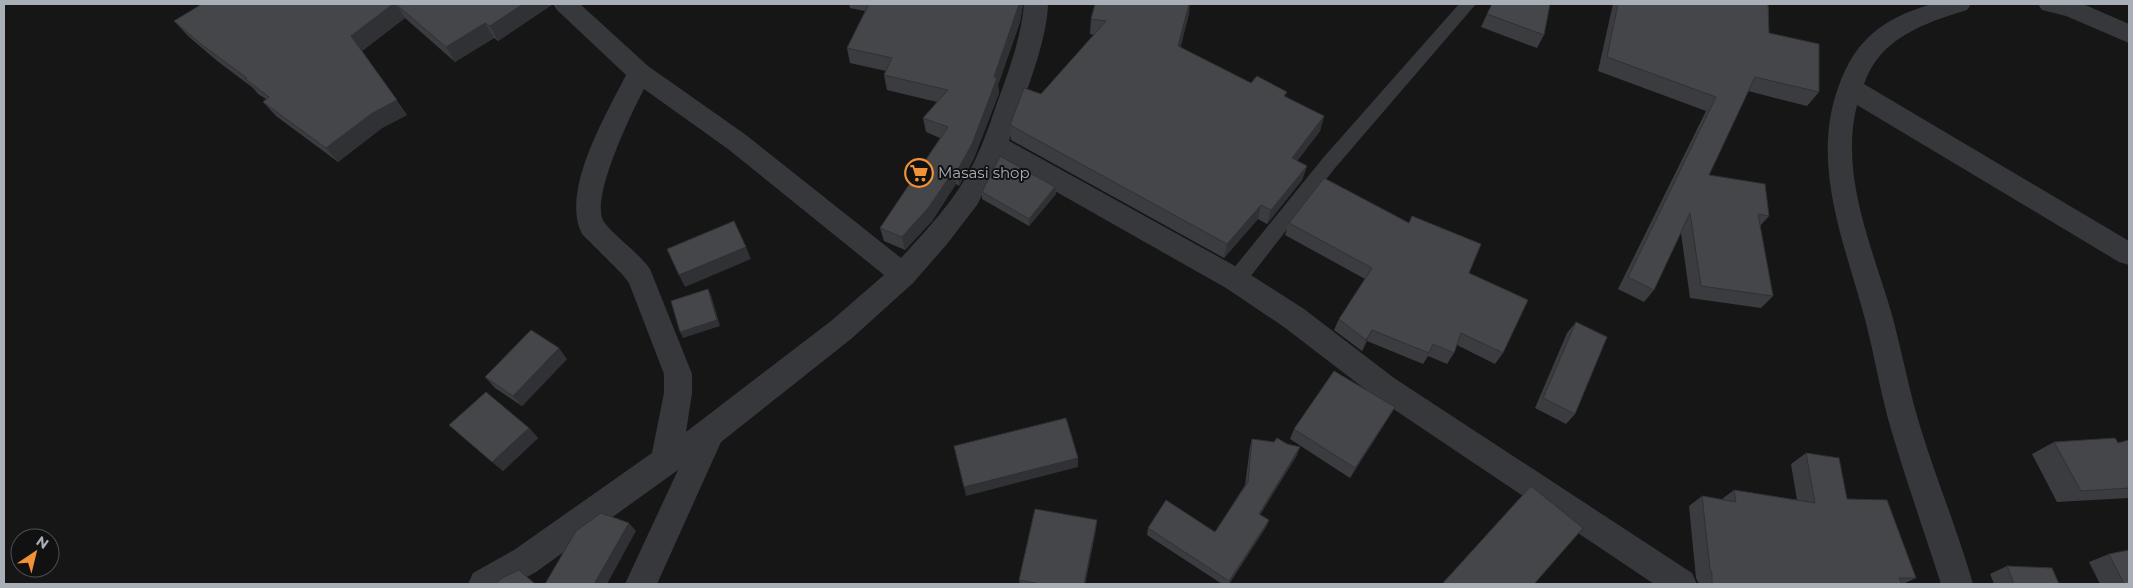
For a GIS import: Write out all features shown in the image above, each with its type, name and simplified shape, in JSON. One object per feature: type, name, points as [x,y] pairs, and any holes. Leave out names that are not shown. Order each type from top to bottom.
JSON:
[{"type":"street","points":[[565,4],[639,73],[737,142],[903,275]]},
{"type":"street","points":[[484,584],[525,561],[666,461],[711,432],[841,330],[903,275],[938,236],[968,197],[995,145],[1018,79],[1035,20],[1036,4]]},
{"type":"street","points":[[1957,584],[1905,425],[1887,347],[1849,210],[1840,164],[1841,128],[1850,88],[1866,56],[1885,34],[1928,8],[1959,4]]},
{"type":"street","points":[[2050,4],[2071,8],[2129,34]]},
{"type":"street","points":[[639,73],[601,156],[589,198],[588,218],[591,226],[632,266],[640,277],[678,374],[678,393],[666,461]]},
{"type":"street","points":[[1850,88],[2129,254]]},
{"type":"street","points":[[995,145],[1236,280],[1294,318],[1384,387],[1681,584]]},
{"type":"street","points":[[641,584],[711,432]]},
{"type":"lane","points":[[1236,280],[1329,162],[1468,4]]},
{"type":"building","points":[[202,4],[393,4],[351,36],[397,100],[371,114],[326,148],[263,102],[269,97],[174,21]]},
{"type":"building","points":[[396,4],[523,4],[490,26],[485,23],[446,47]]},
{"type":"building","points":[[869,4],[1019,4],[994,77],[997,78],[972,144],[957,171],[954,170],[929,207],[902,237],[880,228],[948,127],[923,118],[948,90],[884,75],[892,58],[847,48]]},
{"type":"building","points":[[1095,4],[1189,4],[1178,46],[1251,83],[1257,76],[1287,92],[1284,96],[1324,116],[1292,158],[1307,166],[1271,210],[1261,205],[1227,244],[1010,125],[1024,88],[1041,94],[1106,21],[1091,19]]},
{"type":"building","points":[[1492,4],[1550,4],[1544,35],[1487,14]]},
{"type":"building","points":[[1618,4],[1768,4],[1769,33],[1819,44],[1819,92],[1755,77],[1709,175],[1765,184],[1769,216],[1758,214],[1773,296],[1701,286],[1690,213],[1654,290],[1628,277],[1716,97],[1607,57]]},
{"type":"building","points":[[1000,156],[1055,187],[1029,219],[982,192]]},
{"type":"building","points":[[1324,178],[1409,223],[1412,216],[1481,244],[1469,273],[1528,300],[1503,353],[1461,333],[1454,353],[1433,344],[1429,353],[1372,330],[1366,340],[1339,319],[1372,268],[1289,223]]},
{"type":"building","points":[[734,221],[746,247],[679,275],[667,249]]},
{"type":"building","points":[[708,289],[717,320],[680,332],[671,301]]},
{"type":"building","points":[[1576,322],[1607,337],[1575,414],[1543,398]]},
{"type":"building","points":[[531,330],[559,348],[513,396],[485,377]]},
{"type":"building","points":[[1334,371],[1395,407],[1355,468],[1294,429]]},
{"type":"building","points":[[486,392],[529,428],[492,462],[449,425]]},
{"type":"building","points":[[1066,418],[1078,458],[964,487],[954,446]]},
{"type":"building","points":[[1277,438],[1287,444],[1300,447],[1259,514],[1269,520],[1229,581],[1148,528],[1166,500],[1215,532],[1248,482],[1252,439],[1274,442]]},
{"type":"building","points":[[2115,438],[2118,443],[2129,440],[2129,488],[2081,491],[2054,442]]},
{"type":"building","points":[[1806,453],[1839,458],[1847,499],[1887,500],[1916,578],[1899,578],[1902,584],[1712,584],[1702,496],[1736,502],[1734,490],[1815,503]]},
{"type":"building","points":[[1531,486],[1583,528],[1534,584],[1442,584]]},
{"type":"building","points":[[1035,509],[1097,520],[1084,584],[1041,584],[1019,580]]},
{"type":"building","points":[[601,513],[629,523],[594,584],[545,584],[576,531]]},
{"type":"building","points":[[2129,550],[2129,584],[2124,584],[2109,554]]},
{"type":"building","points":[[2007,566],[2052,568],[2059,584],[2014,584]]},
{"type":"building","points":[[519,570],[535,584],[496,584],[502,578]]},
{"type":"place","name":"Masasi shop","points":[[919,173]]}]
